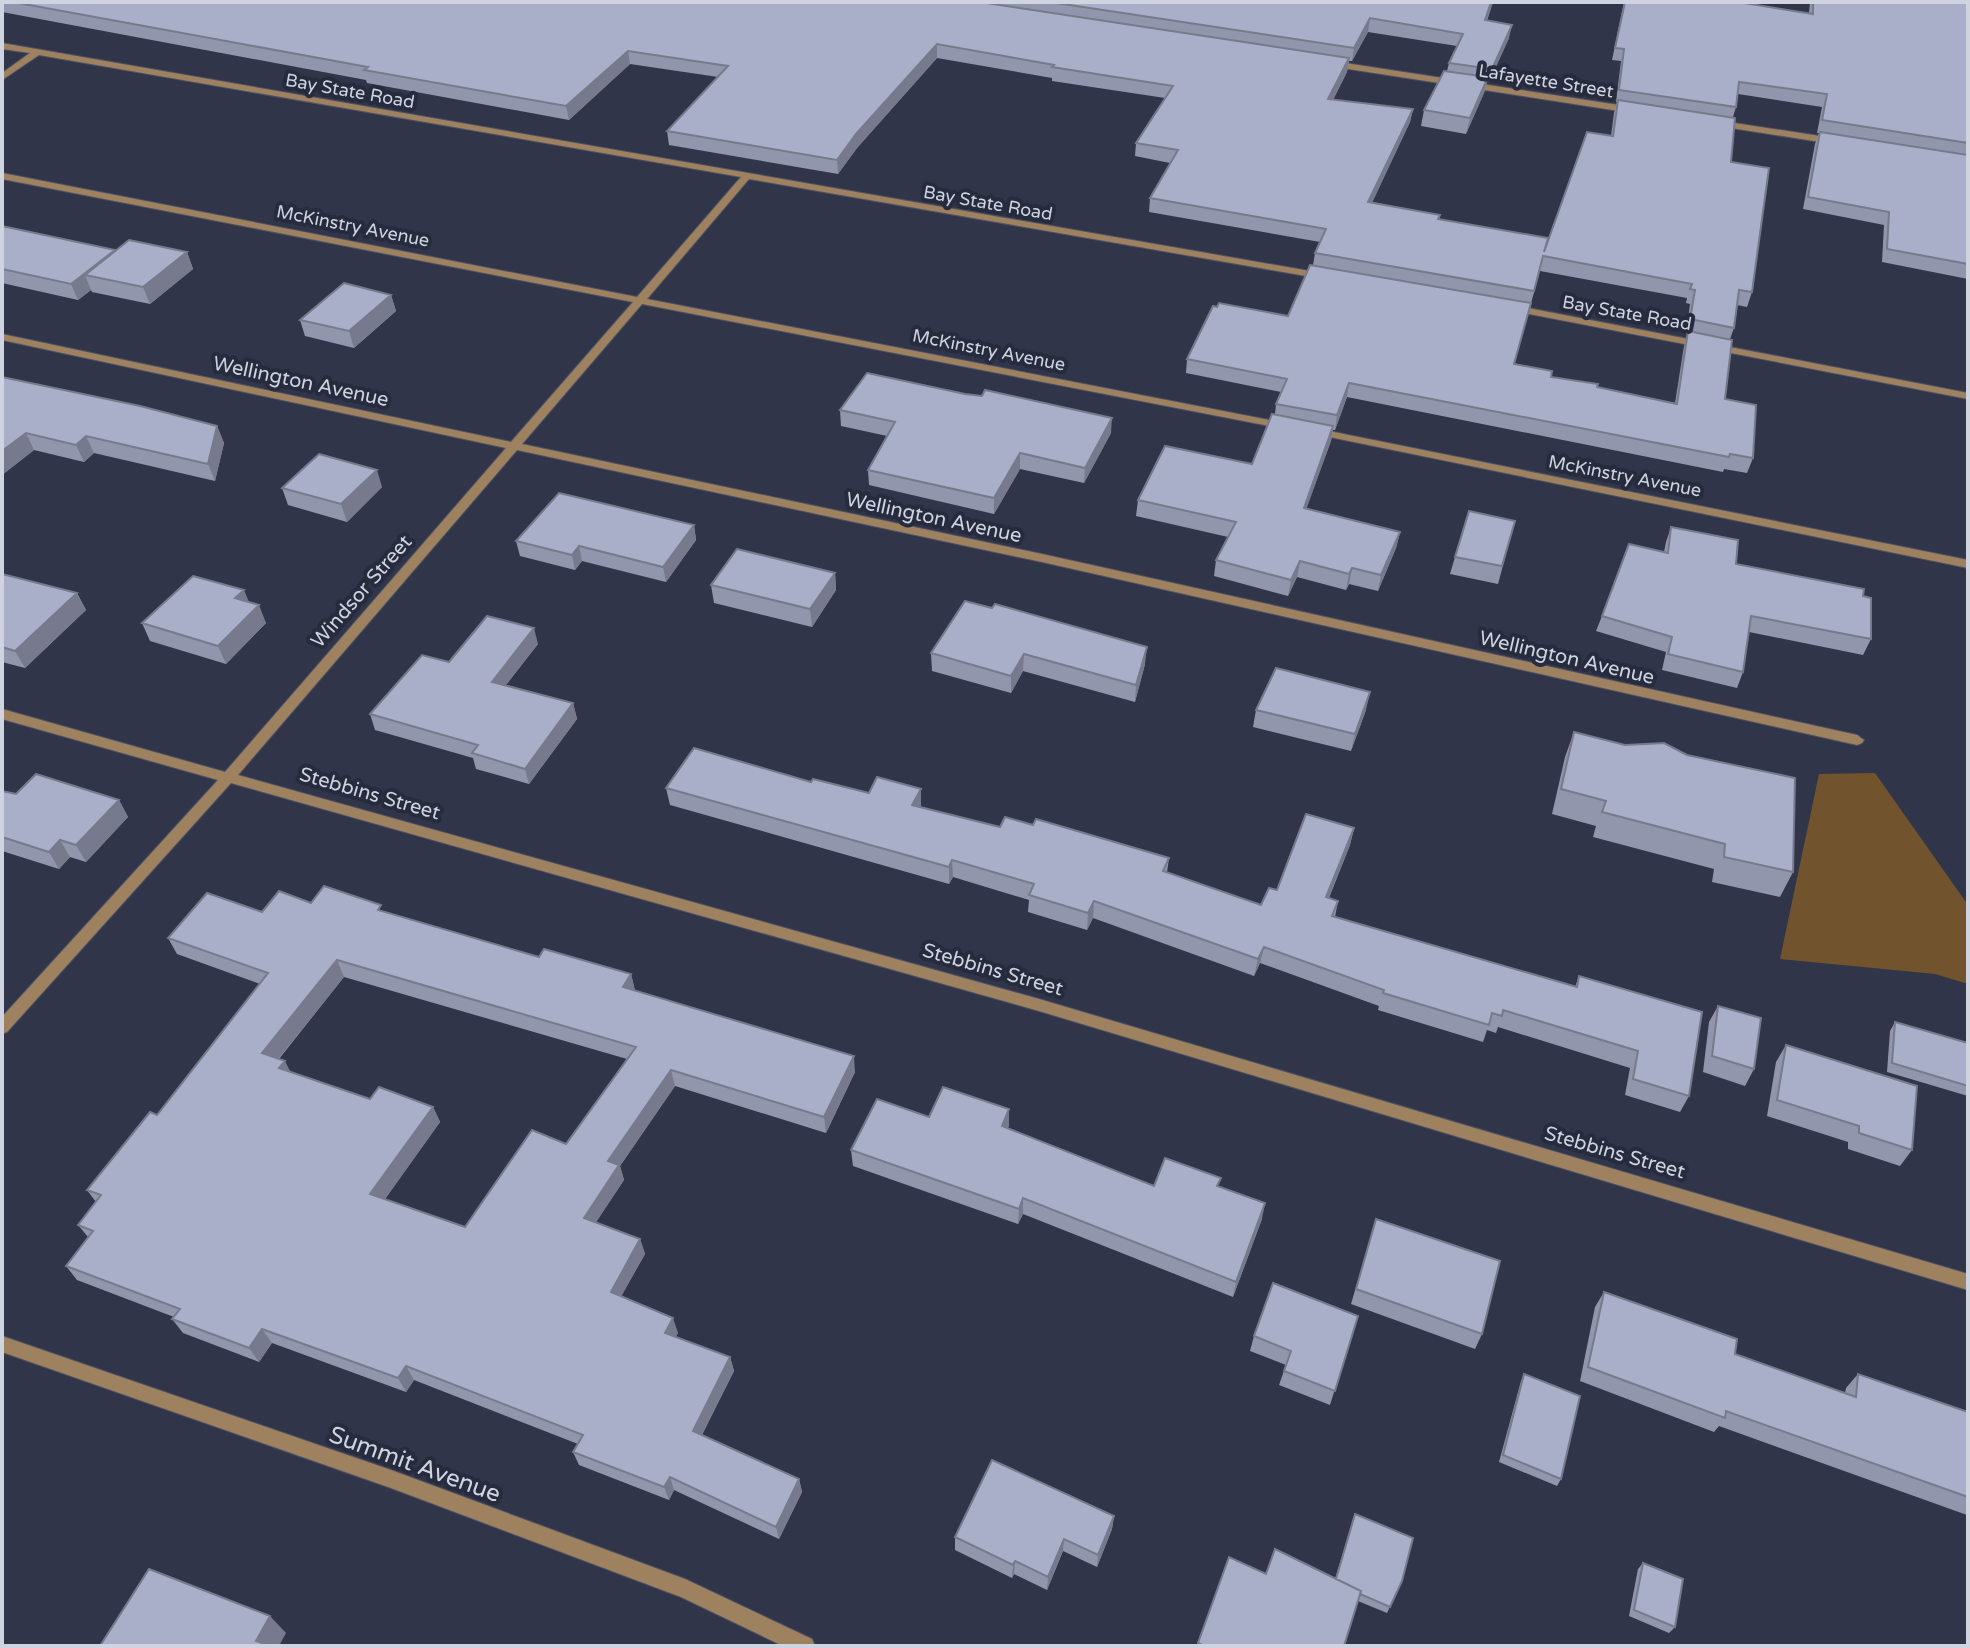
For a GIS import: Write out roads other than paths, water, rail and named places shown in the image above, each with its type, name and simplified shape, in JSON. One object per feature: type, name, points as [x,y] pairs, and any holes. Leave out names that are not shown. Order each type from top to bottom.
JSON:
[{"type":"street","name":"Bay State Road","points":[[2,46],[1337,279]]},
{"type":"street","points":[[2,77],[38,52]]},
{"type":"street","name":"Lafayette Street","points":[[1321,62],[1644,112]]},
{"type":"street","points":[[1706,122],[1845,143]]},
{"type":"street","name":"McKinstry Avenue","points":[[2,176],[1341,437],[1968,564]]},
{"type":"street","name":"Windsor Street","points":[[2,1028],[229,776],[747,176]]},
{"type":"street","name":"Bay State Road","points":[[1495,305],[1968,396]]},
{"type":"street","name":"Wellington Avenue","points":[[2,337],[513,444],[1857,740]]},
{"type":"street","name":"Stebbins Street","points":[[2,714],[1054,1009],[1968,1282]]},
{"type":"street","name":"Summit Avenue","points":[[2,1344],[391,1479],[685,1589],[805,1646]]}]
